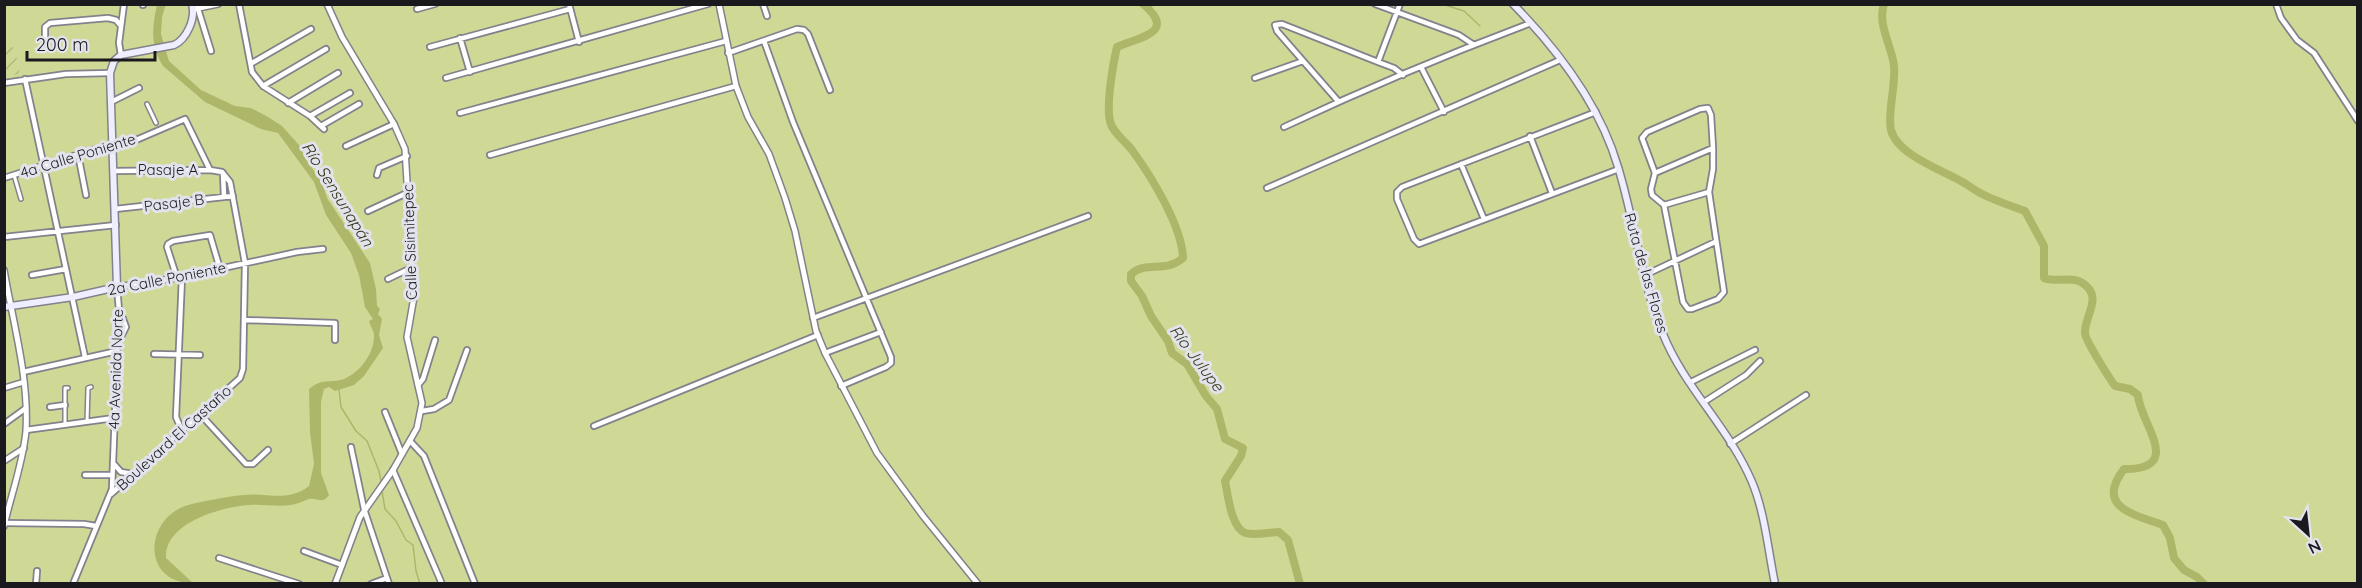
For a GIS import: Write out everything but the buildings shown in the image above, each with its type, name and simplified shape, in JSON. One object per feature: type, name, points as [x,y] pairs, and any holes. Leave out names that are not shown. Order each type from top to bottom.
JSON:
[{"type":"main road","name":"Ruta de las Flores","points":[[1513,4],[1531,23],[1580,86],[1610,140],[1645,275],[1664,336],[1745,467],[1757,495],[1775,584]]},
{"type":"main road","points":[[110,73],[114,61],[121,55],[178,43],[184,37],[193,16],[194,7]]},
{"type":"main road","name":"4a Avenida Norte","points":[[110,73],[117,287]]},
{"type":"main road","name":"2a Calle Poniente","points":[[7,306],[73,297],[117,287]]},
{"type":"street","points":[[121,55],[119,44],[124,4]]},
{"type":"street","points":[[211,51],[194,7],[218,4]]},
{"type":"street","points":[[239,4],[252,72],[263,86],[323,127],[359,104]]},
{"type":"street","name":"Calle Sisimitepec","points":[[327,4],[342,37],[394,124],[407,156],[414,305],[407,337],[422,411]]},
{"type":"street","points":[[417,9],[435,4]]},
{"type":"street","points":[[446,78],[579,42],[689,7],[708,4]]},
{"type":"street","points":[[719,4],[736,86],[747,117],[769,154],[785,198],[795,231],[813,318],[825,353],[862,428],[907,495],[978,584]]},
{"type":"street","points":[[762,4],[766,16]]},
{"type":"street","points":[[1375,4],[1459,36],[1474,45]]},
{"type":"street","points":[[1378,62],[1400,4]]},
{"type":"street","points":[[2276,4],[2281,18],[2297,40],[2314,53],[2358,122]]},
{"type":"street","points":[[430,46],[569,7],[579,42]]},
{"type":"street","points":[[45,40],[45,27],[50,23],[108,18],[116,20],[122,26]]},
{"type":"street","points":[[1284,127],[1338,101],[1531,23]]},
{"type":"street","points":[[1338,101],[1277,31],[1275,25],[1282,24],[1394,68],[1403,75]]},
{"type":"street","points":[[252,63],[311,29]]},
{"type":"street","points":[[728,53],[797,29],[804,30],[830,90]]},
{"type":"street","points":[[460,38],[470,72]]},
{"type":"street","points":[[460,113],[726,41]]},
{"type":"street","points":[[764,41],[793,122],[891,357],[891,363],[841,386]]},
{"type":"street","points":[[263,86],[326,49]]},
{"type":"street","points":[[1267,188],[1560,60]]},
{"type":"street","points":[[1255,78],[1303,61]]},
{"type":"street","points":[[1421,67],[1444,112]]},
{"type":"street","points":[[4,83],[66,74],[110,73]]},
{"type":"street","points":[[288,103],[338,73]]},
{"type":"street","points":[[25,79],[85,357]]},
{"type":"street","points":[[490,156],[736,86]]},
{"type":"street","points":[[111,102],[139,88]]},
{"type":"street","points":[[310,116],[350,93]]},
{"type":"street","points":[[147,104],[159,129]]},
{"type":"street","points":[[1708,108],[1711,115],[1713,148],[1713,169],[1708,192],[1715,243],[1725,287],[1718,299],[1692,309],[1684,306],[1664,205],[1652,195],[1651,189],[1655,173],[1642,141],[1644,135],[1708,108]]},
{"type":"street","points":[[1596,112],[1402,187],[1397,192],[1397,199],[1414,239],[1419,244],[1619,169]]},
{"type":"street","name":"4a Calle Poniente","points":[[4,178],[78,154],[122,146],[184,119],[210,170]]},
{"type":"street","points":[[346,146],[394,124]]},
{"type":"street","points":[[1530,136],[1552,193]]},
{"type":"street","points":[[1655,173],[1713,148]]},
{"type":"street","points":[[78,154],[86,195]]},
{"type":"street","points":[[377,175],[382,166],[407,156]]},
{"type":"street","points":[[1461,164],[1484,219]]},
{"type":"street","name":"Pasaje A","points":[[114,171],[210,170],[222,173]]},
{"type":"street","points":[[222,173],[224,197]]},
{"type":"street","name":"Boulevard El Castaño","points":[[111,494],[240,378],[243,369],[245,263],[230,182],[222,173]]},
{"type":"street","points":[[14,175],[21,200]]},
{"type":"street","points":[[368,211],[409,192]]},
{"type":"street","points":[[1664,205],[1708,192]]},
{"type":"street","name":"Pasaje B","points":[[115,209],[233,196]]},
{"type":"street","points":[[813,318],[1088,216]]},
{"type":"street","points":[[4,237],[116,225]]},
{"type":"street","points":[[182,431],[176,417],[179,278],[167,247],[168,244],[173,241],[210,235],[220,269]]},
{"type":"street","points":[[1645,275],[1715,243]]},
{"type":"street","name":"2a Calle Poniente","points":[[117,287],[179,278],[297,252],[323,249]]},
{"type":"street","points":[[388,279],[412,267]]},
{"type":"street","points":[[32,275],[66,269]]},
{"type":"street","points":[[4,270],[7,306],[23,372],[26,408],[24,448],[5,515],[5,525],[68,523],[96,526]]},
{"type":"street","name":"4a Avenida Norte","points":[[73,584],[111,494],[119,310],[117,287]]},
{"type":"street","points":[[117,344],[126,327],[119,310]]},
{"type":"street","points":[[244,320],[335,322],[335,340]]},
{"type":"street","points":[[825,353],[881,332]]},
{"type":"street","points":[[594,426],[818,335]]},
{"type":"street","points":[[418,385],[423,379],[435,340]]},
{"type":"street","points":[[1691,382],[1755,350]]},
{"type":"street","points":[[23,372],[117,351]]},
{"type":"street","points":[[335,584],[356,524],[364,509],[393,470],[417,428],[422,411],[434,409],[449,400],[467,351]]},
{"type":"street","points":[[154,354],[200,355]]},
{"type":"street","points":[[1704,402],[1746,375],[1760,361]]},
{"type":"street","points":[[4,388],[24,382]]},
{"type":"street","points":[[87,422],[88,388],[91,387]]},
{"type":"street","points":[[65,425],[65,388],[68,388]]},
{"type":"street","points":[[1730,444],[1806,395]]},
{"type":"street","points":[[50,407],[65,405]]},
{"type":"street","points":[[4,424],[26,408]]},
{"type":"street","points":[[385,412],[402,454]]},
{"type":"street","points":[[201,415],[246,464],[252,464],[268,450]]},
{"type":"street","points":[[26,430],[114,418]]},
{"type":"street","points":[[410,441],[424,456],[475,584]]},
{"type":"street","points":[[351,447],[364,509],[388,581],[371,584]]},
{"type":"street","points":[[4,461],[24,448]]},
{"type":"street","points":[[112,462],[121,472],[133,474]]},
{"type":"street","points":[[393,470],[442,584]]},
{"type":"street","points":[[85,475],[112,475]]},
{"type":"street","points":[[304,551],[342,565]]},
{"type":"street","points":[[219,558],[299,584]]},
{"type":"street","points":[[36,584],[37,571]]},
{"type":"shaded area","points":[[166,4],[162,17],[161,34],[169,61],[201,90],[235,106],[251,108],[268,117],[282,126],[299,145],[322,182],[327,198],[370,263],[377,306],[380,309],[378,314],[382,319],[379,335],[383,348],[364,376],[354,385],[335,391],[329,387],[324,389],[321,402],[321,473],[329,495],[324,500],[309,499],[291,505],[237,506],[210,513],[184,526],[174,535],[168,546],[166,558],[193,583],[176,580],[164,573],[157,563],[154,550],[156,537],[162,524],[171,514],[190,504],[253,494],[285,496],[309,486],[314,464],[310,432],[309,389],[323,382],[344,379],[356,372],[366,361],[372,348],[374,334],[369,321],[373,319],[365,307],[359,275],[351,253],[326,215],[314,182],[278,133],[261,129],[205,102],[163,66],[154,44],[153,29],[157,5]]},
{"type":"shaded area","points":[[5,5],[2357,5],[2357,583],[5,583]]},
{"type":"shaded area","points":[[14,47],[20,74],[5,76],[5,49]]},
{"type":"waterway","name":"Río Julupe","points":[[1143,4],[1153,14],[1157,22],[1156,28],[1144,37],[1117,47],[1109,95],[1110,121],[1116,133],[1140,161],[1164,202],[1177,231],[1183,258],[1169,265],[1137,270],[1131,274],[1131,281],[1168,341],[1172,353],[1187,364],[1206,396],[1217,409],[1225,439],[1243,448],[1241,456],[1225,481],[1236,524],[1245,533],[1279,532],[1288,540],[1300,584]]},
{"type":"waterway","points":[[1442,4],[1464,11],[1480,26]]},
{"type":"waterway","points":[[1884,4],[1882,20],[1894,66],[1890,123],[1895,139],[1920,160],[1982,194],[2025,211],[2044,246],[2044,278],[2077,280],[2092,293],[2093,300],[2086,327],[2086,337],[2115,386],[2130,389],[2138,395],[2140,406],[2155,442],[2156,453],[2152,462],[2142,467],[2124,469],[2116,482],[2114,492],[2116,501],[2130,512],[2163,525],[2170,538],[2174,558],[2184,570],[2204,584]]},
{"type":"waterway","points":[[339,390],[341,407],[356,431],[367,441],[381,481]]},
{"type":"waterway","points":[[382,491],[385,509],[396,521],[406,540],[413,545],[420,584]]},
{"type":"water label","name":"Río Sensunapán","points":[[338,194]]}]
